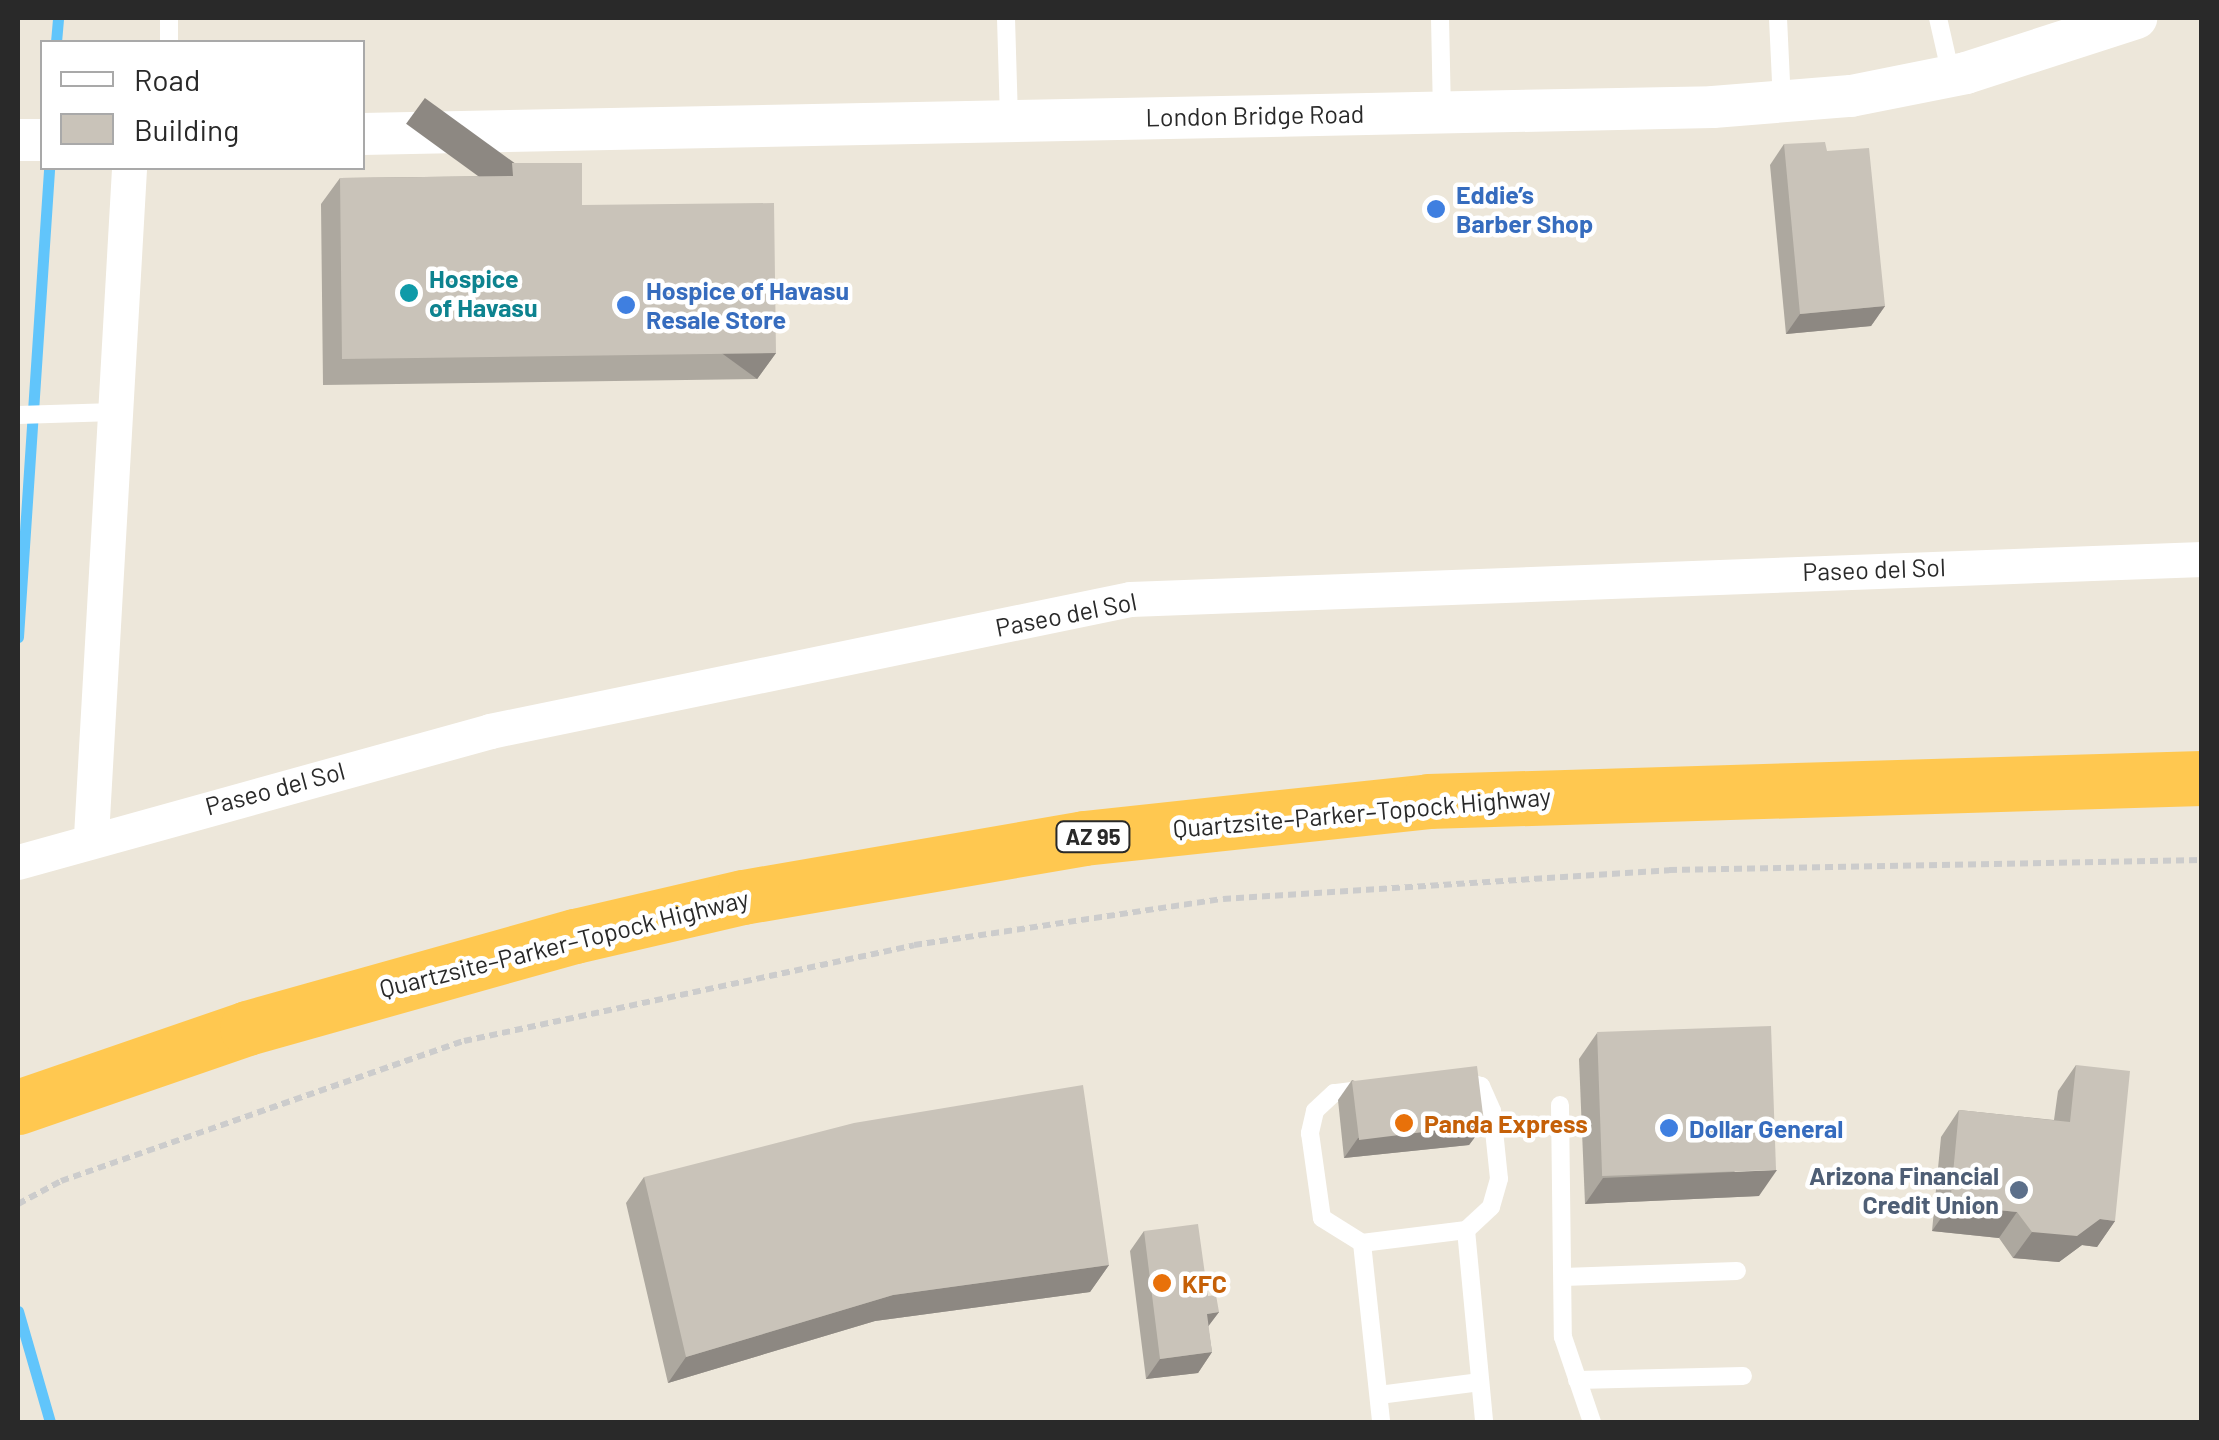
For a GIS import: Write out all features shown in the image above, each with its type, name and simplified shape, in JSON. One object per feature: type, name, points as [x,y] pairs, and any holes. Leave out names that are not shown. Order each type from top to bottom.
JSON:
[{"type":"highway","name":"Quartzsite–Parker–Topock Highway","points":[[18,1107],[248,1028],[575,936],[894,868],[1084,838],[1505,797],[2202,778]]},
{"type":"street","name":"London Bridge Road","points":[[365,134],[1782,102],[1851,96],[1952,76],[2136,18]]},
{"type":"street","points":[[91,836],[129,170]]},
{"type":"street","name":"Paseo del Sol","points":[[18,862],[91,836],[490,731],[1130,599],[2202,559]]},
{"type":"lane","points":[[1006,18],[1009,121]]},
{"type":"lane","points":[[1440,18],[1442,110]]},
{"type":"lane","points":[[1778,18],[1782,102]]},
{"type":"lane","points":[[1938,18],[1952,76]]},
{"type":"lane","points":[[18,415],[115,412]]},
{"type":"lane","points":[[1390,1086],[1334,1093],[1315,1111],[1310,1133],[1322,1218],[1362,1243],[1466,1230],[1490,1207],[1499,1178],[1492,1111],[1481,1086],[1465,1078],[1428,1082]]},
{"type":"lane","points":[[1560,1105],[1563,1337],[1592,1422]]},
{"type":"lane","points":[[1466,1230],[1484,1422]]},
{"type":"lane","points":[[1362,1243],[1381,1422]]},
{"type":"lane","points":[[1562,1276],[1737,1272]]},
{"type":"lane","points":[[1577,1380],[1743,1376]]},
{"type":"lane","points":[[1378,1395],[1480,1382]]},
{"type":"path","points":[[18,1204],[62,1181],[464,1042],[914,945],[1223,899],[1669,870],[2202,860]]},
{"type":"building","points":[[1825,142],[1827,151],[1869,148],[1885,306],[1800,314],[1784,144]]},
{"type":"building","points":[[512,163],[582,163],[582,205],[774,203],[776,353],[342,359],[340,178],[513,176]]},
{"type":"building","name":"Dollar General","points":[[1771,1026],[1776,1170],[1602,1176],[1597,1032]]},
{"type":"building","name":"Arizona Financial Credit Union","points":[[2076,1065],[2130,1071],[2115,1221],[2100,1219],[2077,1236],[2032,1232],[2017,1212],[1950,1205],[1959,1110],[2070,1122]]},
{"type":"building","name":"Panda Express","points":[[1477,1066],[1484,1125],[1359,1140],[1352,1081]]},
{"type":"building","points":[[1083,1085],[1109,1265],[893,1295],[686,1357],[644,1177],[854,1123]]},
{"type":"building","name":"KFC","points":[[1198,1224],[1208,1296],[1216,1295],[1219,1312],[1207,1314],[1212,1352],[1160,1359],[1144,1231]]},
{"type":"waterway","points":[[56,40],[58,18]]},
{"type":"waterway","points":[[18,637],[49,170]]},
{"type":"waterway","points":[[18,1311],[50,1422]]},
{"type":"place","name":"Eddie’s Barber Shop","points":[[1436,209]]},
{"type":"place","name":"Hospice of Havasu","points":[[409,293]]},
{"type":"place","name":"Hospice of Havasu Resale Store","points":[[626,305]]},
{"type":"place","name":"Panda Express","points":[[1404,1123]]},
{"type":"place","name":"Dollar General","points":[[1669,1128]]},
{"type":"place","name":"Arizona Financial Credit Union","points":[[2019,1190]]},
{"type":"place","name":"KFC","points":[[1162,1283]]}]
